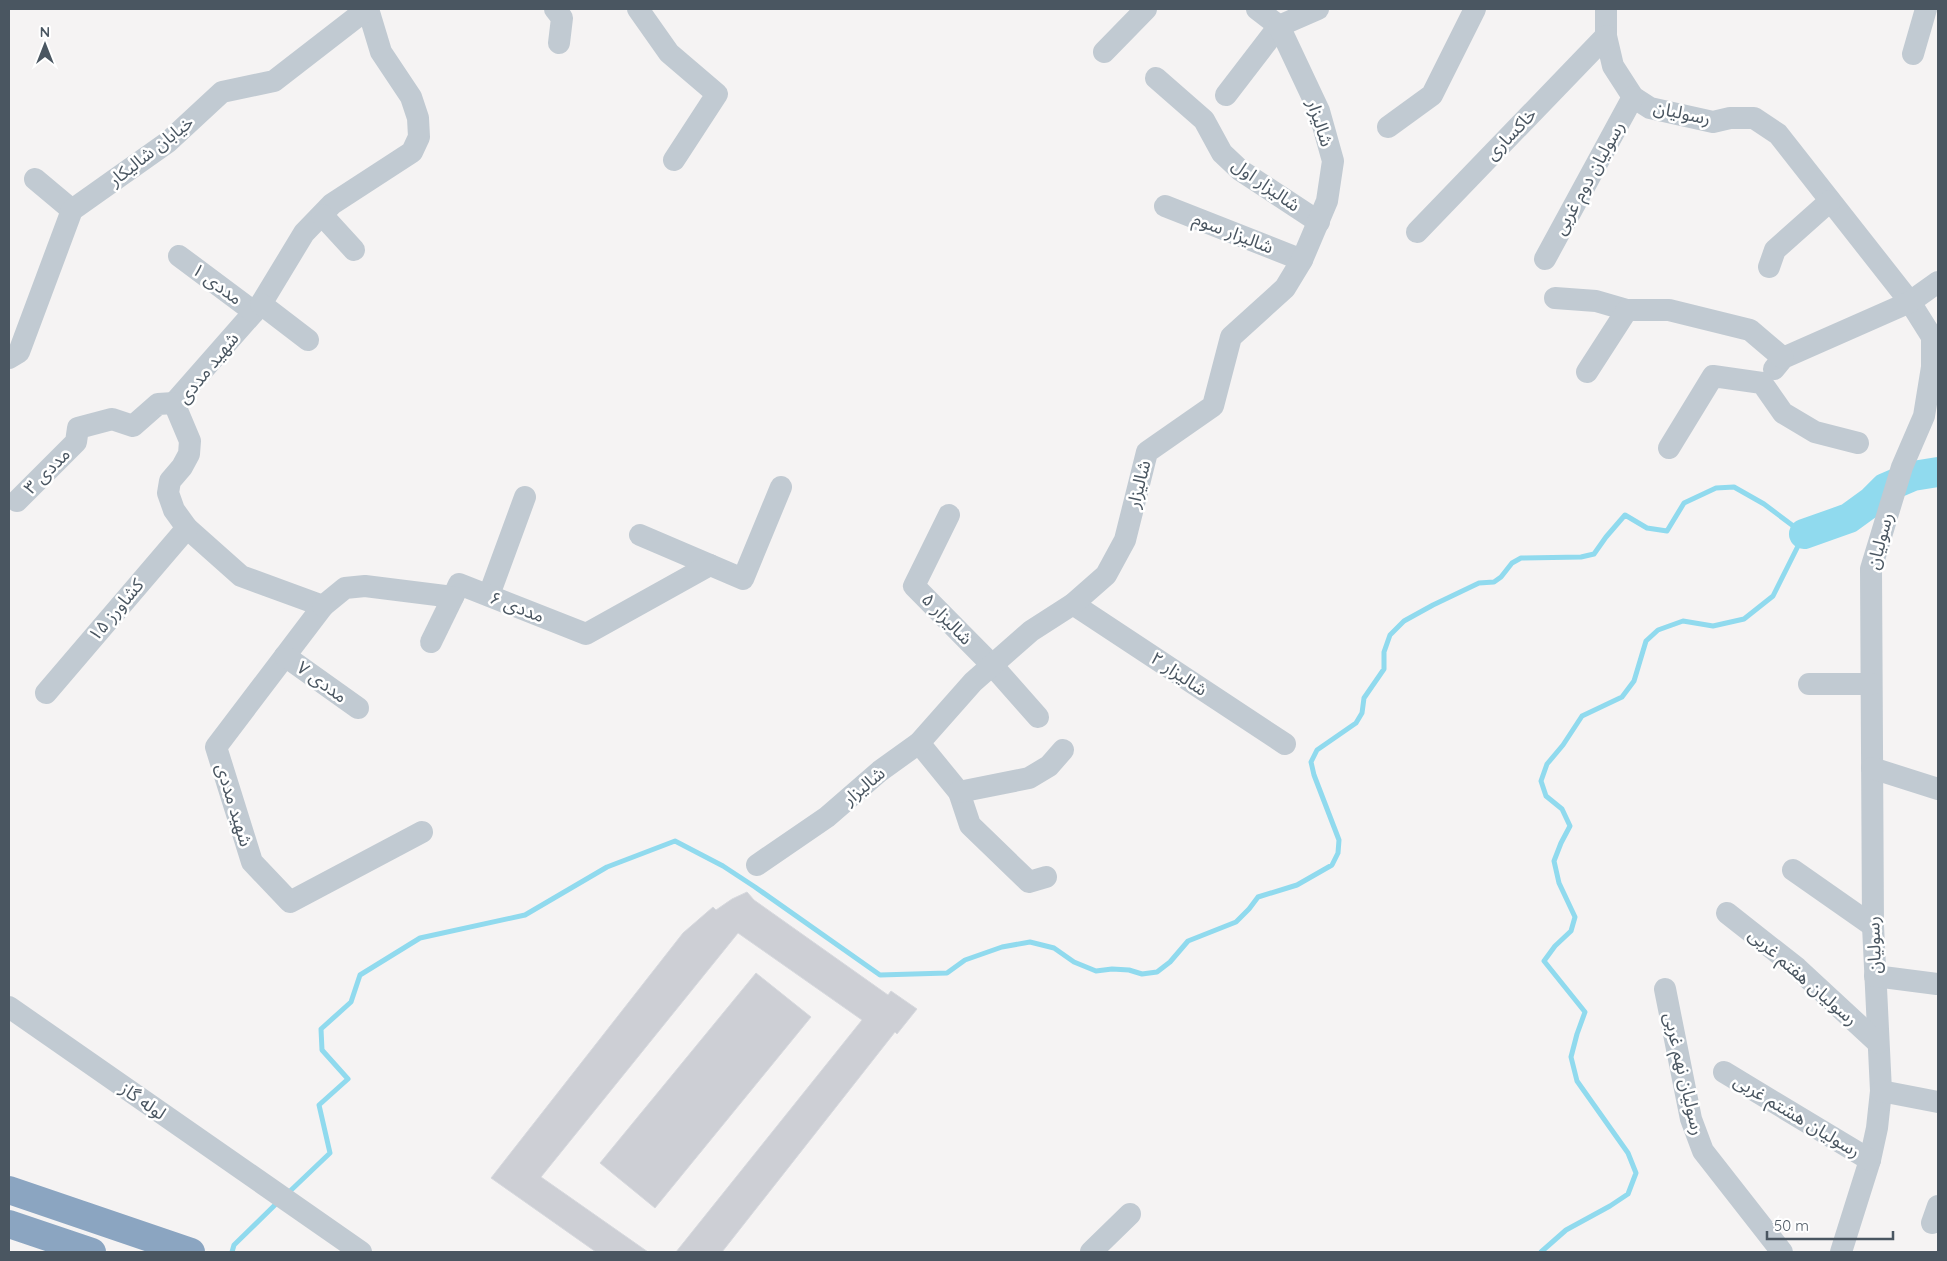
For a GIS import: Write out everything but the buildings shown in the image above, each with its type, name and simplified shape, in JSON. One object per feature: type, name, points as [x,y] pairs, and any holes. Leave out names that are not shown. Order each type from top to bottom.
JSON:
[{"type":"highway","points":[[9,1190],[191,1252]]},
{"type":"highway","points":[[9,1224],[92,1252]]},
{"type":"street","name":"خیابان شالیکار","points":[[72,210],[168,142],[222,92],[274,81],[367,9]]},
{"type":"street","name":"شهید مددی","points":[[367,9],[381,52],[411,98],[418,118],[419,137],[412,152],[332,204],[304,233],[257,308],[174,403],[190,441],[189,454],[182,467],[170,481],[168,492],[174,510],[187,528],[241,576],[323,606],[216,747],[252,862],[290,902],[422,832]]},
{"type":"street","points":[[555,9],[562,18],[559,42]]},
{"type":"street","points":[[638,9],[669,53],[717,94],[674,160]]},
{"type":"street","points":[[1104,52],[1146,9]]},
{"type":"street","points":[[1257,9],[1279,26]]},
{"type":"street","points":[[1226,95],[1279,26],[1318,9]]},
{"type":"street","points":[[1388,127],[1432,95],[1475,9]]},
{"type":"street","name":"رسولیان","points":[[1606,9],[1606,36],[1612,66],[1633,98],[1650,108],[1713,122],[1730,118],[1754,118],[1778,134],[1910,302],[1935,339],[1924,416],[1902,467],[1871,569],[1873,926],[1881,1091],[1877,1128],[1870,1160],[1841,1252]]},
{"type":"street","points":[[1913,54],[1926,9]]},
{"type":"street","name":"شالیزار","points":[[757,865],[826,817],[880,771],[919,743],[973,682],[1031,631],[1074,604],[1106,575],[1126,540],[1147,452],[1213,406],[1231,337],[1285,288],[1302,260],[1327,201],[1333,161],[1319,111],[1279,26]]},
{"type":"street","name":"خاکساری","points":[[1417,232],[1606,36]]},
{"type":"street","name":"شالیزار اول","points":[[1156,78],[1204,120],[1222,153],[1240,170],[1319,222]]},
{"type":"street","name":"رسولیان دوم غربی","points":[[1545,259],[1633,98]]},
{"type":"street","points":[[9,358],[19,352],[72,210],[35,179]]},
{"type":"street","points":[[1769,267],[1775,250],[1830,201]]},
{"type":"street","name":"شالیزار سوم","points":[[1165,206],[1302,260]]},
{"type":"street","points":[[322,215],[354,250]]},
{"type":"street","name":"مددی ۱","points":[[179,256],[308,340]]},
{"type":"street","points":[[1762,383],[1783,358],[1910,302],[1938,282]]},
{"type":"street","points":[[1555,298],[1596,301],[1627,310],[1669,310],[1750,330],[1783,358]]},
{"type":"street","points":[[1587,372],[1627,310]]},
{"type":"street","points":[[1670,448],[1713,376],[1762,383],[1783,413],[1815,432],[1858,444]]},
{"type":"street","name":"مددی ۳","points":[[17,501],[76,442],[78,428],[112,419],[134,426],[158,404],[174,403]]},
{"type":"street","points":[[640,535],[743,579],[781,487]]},
{"type":"street","points":[[489,596],[525,497]]},
{"type":"street","name":"شالیزار ۵","points":[[948,515],[914,586],[992,665]]},
{"type":"street","name":"کشاورز ۱۵","points":[[46,693],[187,528]]},
{"type":"street","name":"مددی ۶","points":[[453,597],[459,584],[586,634],[710,565]]},
{"type":"street","points":[[323,606],[345,588],[365,586],[453,597],[431,642]]},
{"type":"street","name":"شالیزار ۲","points":[[1074,604],[1285,744]]},
{"type":"street","name":"مددی ۷","points":[[286,656],[358,708]]},
{"type":"street","points":[[992,665],[1038,717]]},
{"type":"street","points":[[1809,684],[1871,684]]},
{"type":"street","points":[[919,743],[959,792],[970,825],[1029,882],[1046,877]]},
{"type":"street","points":[[959,792],[1030,778],[1050,766],[1063,750]]},
{"type":"street","points":[[1872,768],[1938,789]]},
{"type":"street","points":[[1793,870],[1873,926]]},
{"type":"street","name":"رسولیان هفتم غربی","points":[[1727,913],[1797,968],[1878,1043]]},
{"type":"street","points":[[1875,976],[1937,984]]},
{"type":"street","name":"رسولیان نهم غربی","points":[[1665,989],[1691,1119],[1703,1151],[1782,1252]]},
{"type":"street","name":"لوله گاز","points":[[9,1007],[360,1252]]},
{"type":"street","name":"رسولیان هشتم غربی","points":[[1724,1072],[1870,1160]]},
{"type":"street","points":[[1881,1091],[1938,1102]]},
{"type":"street","points":[[1091,1252],[1130,1214]]},
{"type":"waterway","points":[[1804,534],[1849,518],[1871,502],[1885,488],[1913,476],[1938,472]]},
{"type":"waterway","points":[[287,1194],[330,1153],[319,1105],[348,1079],[322,1050],[321,1029],[351,1002],[360,975],[420,938],[525,915],[607,867],[675,841],[723,866],[880,975],[947,973],[965,960],[1002,947],[1030,942],[1054,948],[1074,962],[1096,971],[1112,969],[1129,970],[1142,974],[1157,972],[1170,962],[1188,941],[1236,922],[1258,897],[1297,885],[1332,865],[1338,853],[1339,840],[1314,775],[1311,762],[1317,750],[1356,723],[1362,713],[1364,698],[1384,669],[1384,652],[1390,635],[1404,621],[1479,583],[1494,582],[1501,577],[1512,563],[1521,558],[1581,557],[1594,554],[1625,515],[1647,528],[1667,531],[1684,503],[1716,488],[1734,487],[1764,504],[1804,534],[1773,596],[1744,619],[1713,626],[1683,621],[1658,630],[1646,641],[1634,681],[1622,697],[1582,716],[1563,745],[1547,764],[1541,781],[1546,796],[1562,809],[1570,826],[1554,861],[1559,883],[1575,917],[1571,931],[1555,946],[1544,961],[1585,1012],[1571,1057],[1577,1081],[1628,1153],[1636,1173],[1628,1194],[1566,1230],[1541,1252]]},
{"type":"waterway","points":[[232,1252],[234,1245],[279,1201]]}]
